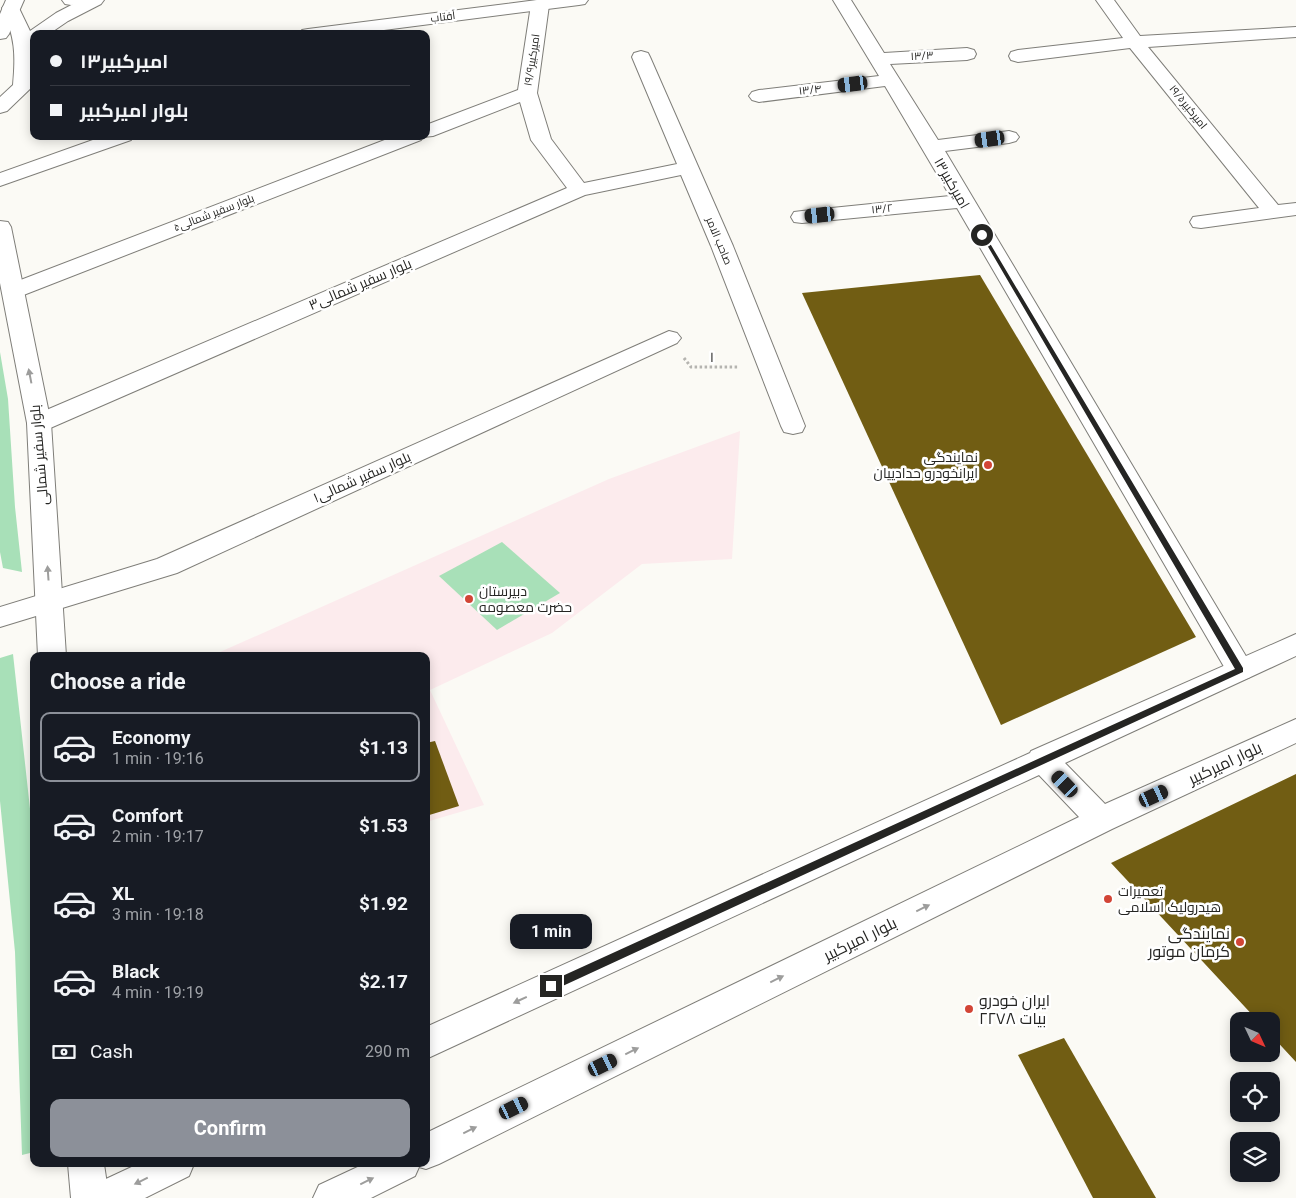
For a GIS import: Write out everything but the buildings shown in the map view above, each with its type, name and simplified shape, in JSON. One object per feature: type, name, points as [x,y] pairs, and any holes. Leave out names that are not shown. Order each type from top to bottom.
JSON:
[{"type":"street","points":[[71,0],[81,0]]},
{"type":"street","points":[[48,30],[55,21],[95,0]]},
{"type":"street","name":"آفتاب","points":[[374,30],[579,0]]},
{"type":"street","name":"امیرکبیر۱۳","points":[[842,0],[932,147],[962,201],[1240,670]]},
{"type":"street","name":"امیرکبیر۱۹/۵","points":[[1105,0],[1135,42],[1273,212]]},
{"type":"street","points":[[13,4],[22,32],[30,48]]},
{"type":"street","points":[[0,34],[13,4]]},
{"type":"street","name":"امیرکبیر۱۹/۹","points":[[540,5],[527,93],[541,140],[579,190]]},
{"type":"street","points":[[1018,56],[1135,42],[1296,32]]},
{"type":"street","points":[[0,107],[22,87],[30,54]]},
{"type":"street","name":"۱۳/۳","points":[[877,59],[967,54]]},
{"type":"street","name":"صاحب الامر","points":[[641,57],[722,246],[793,426]]},
{"type":"street","name":"۱۳/۴","points":[[759,96],[890,80]]},
{"type":"street","points":[[430,130],[527,93]]},
{"type":"street","points":[[932,147],[1009,137]]},
{"type":"street","points":[[0,180],[113,140]]},
{"type":"street","name":"بلوار سفیر شمالی۵","points":[[13,291],[404,140]]},
{"type":"street","name":"بلوار سفیر شمالی۳","points":[[39,423],[579,190],[688,168]]},
{"type":"street","name":"۱۳/۲","points":[[802,217],[962,201]]},
{"type":"street","points":[[1202,222],[1296,209]]},
{"type":"street","name":"بلوار سفیر شمالی","points":[[0,227],[39,423],[52,652]]},
{"type":"street","name":"بلوار سفیر شمالی۱","points":[[0,617],[167,566],[669,338]]},
{"type":"street","points":[[430,1042],[1042,759],[1296,644]]},
{"type":"street","name":"بلوار امیرکبیر","points":[[430,1150],[1101,820],[1296,730]]},
{"type":"street","points":[[1042,759],[1101,820]]},
{"type":"street","points":[[86,1167],[90,1198]]},
{"type":"street","points":[[106,1198],[170,1167]]},
{"type":"street","points":[[332,1198],[396,1167]]},
{"type":"path","name":"۱","points":[[669,338],[691,367],[770,366]]},
{"type":"shaded area","name":"دبیرستان حضرت معصومه","points":[[740,431],[732,559],[642,564],[552,633],[430,690],[430,652],[220,652],[609,479]]},
{"type":"shaded area","name":"دبیرستان حضرت معصومه","points":[[430,690],[484,805],[430,821]]},
{"type":"green space","points":[[0,352],[8,399],[15,507],[22,572],[3,568],[0,552]]},
{"type":"green space","points":[[502,542],[560,593],[497,630],[439,576]]},
{"type":"green space","points":[[13,654],[30,809],[30,1153],[22,1155],[15,952],[0,801],[0,658]]},
{"type":"place","name":"نمایندگی ایرانخودرو حدادییان","points":[[988,465]]},
{"type":"place","name":"دبیرستان حضرت معصومه","points":[[469,599]]},
{"type":"place","name":"تعمیرات هیدرولیک اسلامی","points":[[1108,899]]},
{"type":"place","name":"نمایندگی کرمان موتور","points":[[1240,942]]},
{"type":"place","name":"ايران خودرو بیات ۲۲۷۸","points":[[969,1009]]},
{"type":"route","points":[[551,986],[1024,767],[1240,670],[982,235]]}]
